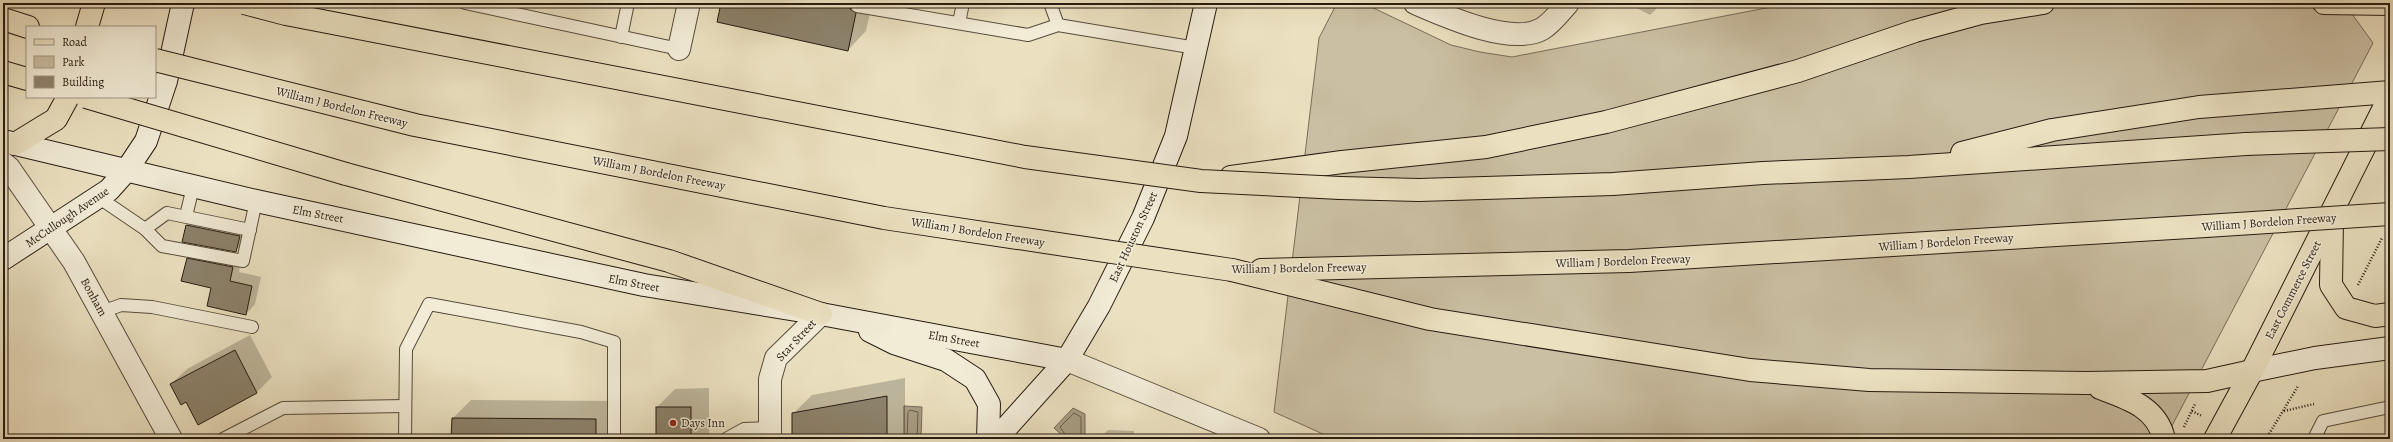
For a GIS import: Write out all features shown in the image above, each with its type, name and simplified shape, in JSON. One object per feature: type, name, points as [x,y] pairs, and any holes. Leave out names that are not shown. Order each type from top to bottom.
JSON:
[{"type":"main road","points":[[87,26],[94,3]]},
{"type":"main road","name":"McCullough Avenue","points":[[3,259],[109,190],[126,171],[146,141],[166,81],[183,3]]},
{"type":"main road","points":[[244,3],[302,17],[1025,158],[1201,181],[1340,188],[1419,190],[1605,184],[1762,173],[1909,167],[2246,144],[2390,139]]},
{"type":"main road","points":[[679,49],[689,3]]},
{"type":"main road","name":"East Houston Street","points":[[996,439],[1067,360],[1099,306],[1144,218],[1176,136],[1206,3]]},
{"type":"main road","points":[[1415,3],[1460,22],[1491,31],[1524,34],[1540,30],[1550,23],[1568,3]]},
{"type":"main road","points":[[1201,181],[1342,162],[1486,147],[1606,122],[1798,71],[1915,31],[1981,13],[2043,3]]},
{"type":"main road","points":[[2324,3],[2390,4]]},
{"type":"main road","points":[[3,19],[26,26]]},
{"type":"main road","name":"William J Bordelon Freeway","points":[[156,60],[415,125],[869,215],[1232,270],[1629,262],[2390,214]]},
{"type":"main road","points":[[3,72],[26,80]]},
{"type":"main road","points":[[1909,167],[2052,130],[2199,107],[2390,92]]},
{"type":"main road","name":"East Commerce Street","points":[[2215,439],[2252,371],[2333,213],[2390,96]]},
{"type":"main road","points":[[9,142],[56,119],[67,98]]},
{"type":"main road","points":[[89,98],[346,174],[669,261],[821,314]]},
{"type":"main road","name":"Elm Street","points":[[9,142],[193,187],[644,285],[821,314],[1067,360],[1259,439]]},
{"type":"main road","name":"Bonham","points":[[3,163],[9,168],[74,262],[172,439]]},
{"type":"main road","points":[[2333,213],[2330,285],[2346,308],[2375,316],[2390,314]]},
{"type":"main road","points":[[1232,270],[1430,319],[1750,370],[1869,380],[2086,383],[2207,381],[2315,358],[2390,348]]},
{"type":"main road","name":"Star Street","points":[[770,434],[770,379],[776,358],[821,314]]},
{"type":"main road","points":[[848,319],[894,343],[946,360],[975,379],[989,404],[988,439]]},
{"type":"main road","points":[[2086,383],[2135,400],[2161,426],[2173,435]]},
{"type":"lane","points":[[465,3],[679,49]]},
{"type":"lane","points":[[621,37],[628,3]]},
{"type":"lane","points":[[959,23],[963,3]]},
{"type":"lane","points":[[1050,3],[1058,25]]},
{"type":"lane","points":[[857,6],[1028,35],[1058,25],[1196,48]]},
{"type":"lane","points":[[186,216],[193,187]]},
{"type":"lane","points":[[98,197],[145,229],[162,246],[243,261],[256,201]]},
{"type":"lane","points":[[145,229],[167,213],[250,230]]},
{"type":"lane","points":[[405,439],[406,349],[429,304],[581,332],[614,342],[614,439]]},
{"type":"lane","points":[[102,312],[121,305],[152,307],[252,327]]},
{"type":"lane","points":[[223,439],[283,408],[405,406]]},
{"type":"lane","points":[[2314,439],[2323,421],[2390,407]]},
{"type":"lane","points":[[726,439],[744,429],[770,434]]},
{"type":"path","points":[[2356,289],[2383,236]]},
{"type":"path","points":[[2266,439],[2301,381]]},
{"type":"path","points":[[2173,435],[2199,397]]},
{"type":"green space","points":[[1337,3],[1363,3],[1451,45],[1480,52],[1512,57],[1792,3],[2344,3],[2373,43],[2165,439],[1334,439],[1274,412],[1319,38]]},
{"type":"water","points":[[904,406],[922,407],[921,439],[904,439]]},
{"type":"water","points":[[1073,408],[1085,414],[1085,439],[1066,439],[1054,428]]},
{"type":"building","points":[[721,3],[850,3],[850,9],[856,13],[848,51],[717,22]]},
{"type":"building","points":[[186,225],[240,236],[236,252],[182,242]]},
{"type":"building","points":[[187,258],[233,267],[230,281],[252,286],[246,315],[207,306],[211,288],[181,281]]},
{"type":"building","points":[[235,350],[257,393],[198,425],[186,402],[181,405],[170,384]]},
{"type":"building","points":[[887,396],[887,439],[792,439],[792,413]]},
{"type":"building","name":"Days Inn","points":[[656,407],[691,407],[691,439],[656,439]]},
{"type":"building","points":[[452,418],[596,419],[596,439],[451,439]]},
{"type":"place","name":"Days Inn","points":[[673,423]]}]
